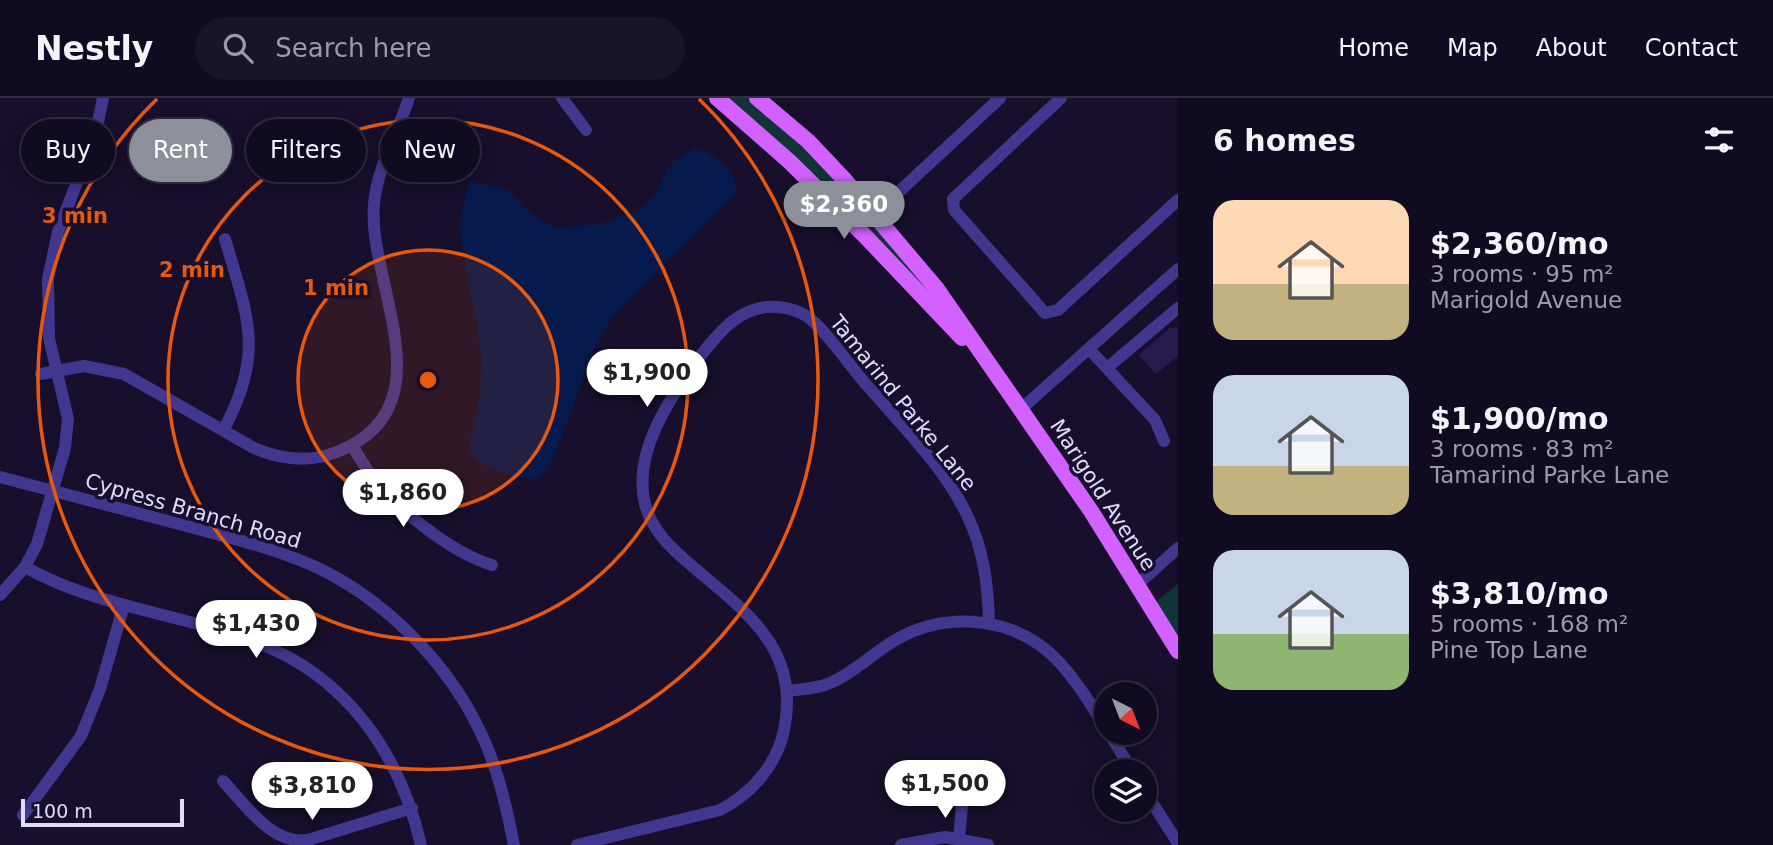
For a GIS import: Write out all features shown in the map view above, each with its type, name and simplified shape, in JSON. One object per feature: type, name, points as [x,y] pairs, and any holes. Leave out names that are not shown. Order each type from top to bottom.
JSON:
[{"type":"main road","name":"Marigold Avenue","points":[[717,98],[790,162],[856,226],[988,365]]},
{"type":"main road","name":"Marigold Avenue","points":[[757,98],[808,141],[876,214],[937,289],[1091,512],[1178,652]]},
{"type":"street","points":[[0,595],[25,567],[37,544],[68,434],[66,404],[56,370],[47,307],[50,263],[64,215],[96,132],[103,98]]},
{"type":"street","points":[[41,374],[56,370],[97,367],[124,374],[265,453],[290,459],[322,457],[352,446],[381,418],[394,390],[397,374],[396,343],[374,225],[374,204],[409,98]]},
{"type":"street","points":[[562,98],[586,130]]},
{"type":"street","points":[[1061,98],[953,198],[954,210],[1045,313],[1058,310],[1178,200]]},
{"type":"street","points":[[876,214],[992,100]]},
{"type":"street","points":[[224,429],[242,391],[250,348],[244,304],[225,239]]},
{"type":"street","points":[[1020,410],[1178,269]]},
{"type":"street","name":"Tamarind Parke Lane","points":[[577,845],[609,842],[708,816],[741,798],[759,780],[779,747],[785,728],[788,691],[777,655],[762,628],[659,535],[648,515],[642,483],[652,439],[689,372],[729,323],[754,309],[781,307],[810,319],[947,482],[967,515],[982,555],[989,623]]},
{"type":"street","points":[[1107,368],[1178,308]]},
{"type":"street","points":[[1089,349],[1155,420],[1164,441]]},
{"type":"street","points":[[352,446],[379,487],[454,549],[492,565]]},
{"type":"street","name":"Cypress Branch Road","points":[[0,477],[247,542],[288,556],[339,580],[386,614],[425,649],[470,712],[501,786],[514,845]]},
{"type":"street","points":[[1137,585],[1178,548]]},
{"type":"street","points":[[25,567],[60,587],[252,640],[311,671],[340,694],[369,725],[394,765],[412,808],[421,845]]},
{"type":"street","points":[[23,815],[81,736],[100,688],[124,605]]},
{"type":"street","points":[[788,691],[828,684],[893,641],[921,628],[953,621],[989,623],[1026,637],[1058,661],[1094,712]]},
{"type":"street","points":[[223,781],[269,830],[292,841],[308,840],[412,808]]},
{"type":"street","points":[[959,837],[964,786]]},
{"type":"street","points":[[1157,810],[1178,843]]},
{"type":"street","points":[[901,845],[931,838],[959,837],[988,845]]},
{"type":"green space","points":[[726,98],[749,98],[805,145],[872,217],[952,320]]},
{"type":"green space","points":[[1178,584],[1178,641],[1154,603]]},
{"type":"water","points":[[696,148],[711,155],[729,171],[736,194],[614,315],[595,348],[561,439],[542,476],[539,479],[500,472],[475,458],[468,451],[480,396],[482,357],[459,228],[469,182],[508,190],[526,210],[555,228],[595,225],[637,212],[655,196],[667,169],[675,160]]},
{"type":"building","points":[[1178,327],[1178,356],[1156,374],[1139,355],[1170,328]]}]
